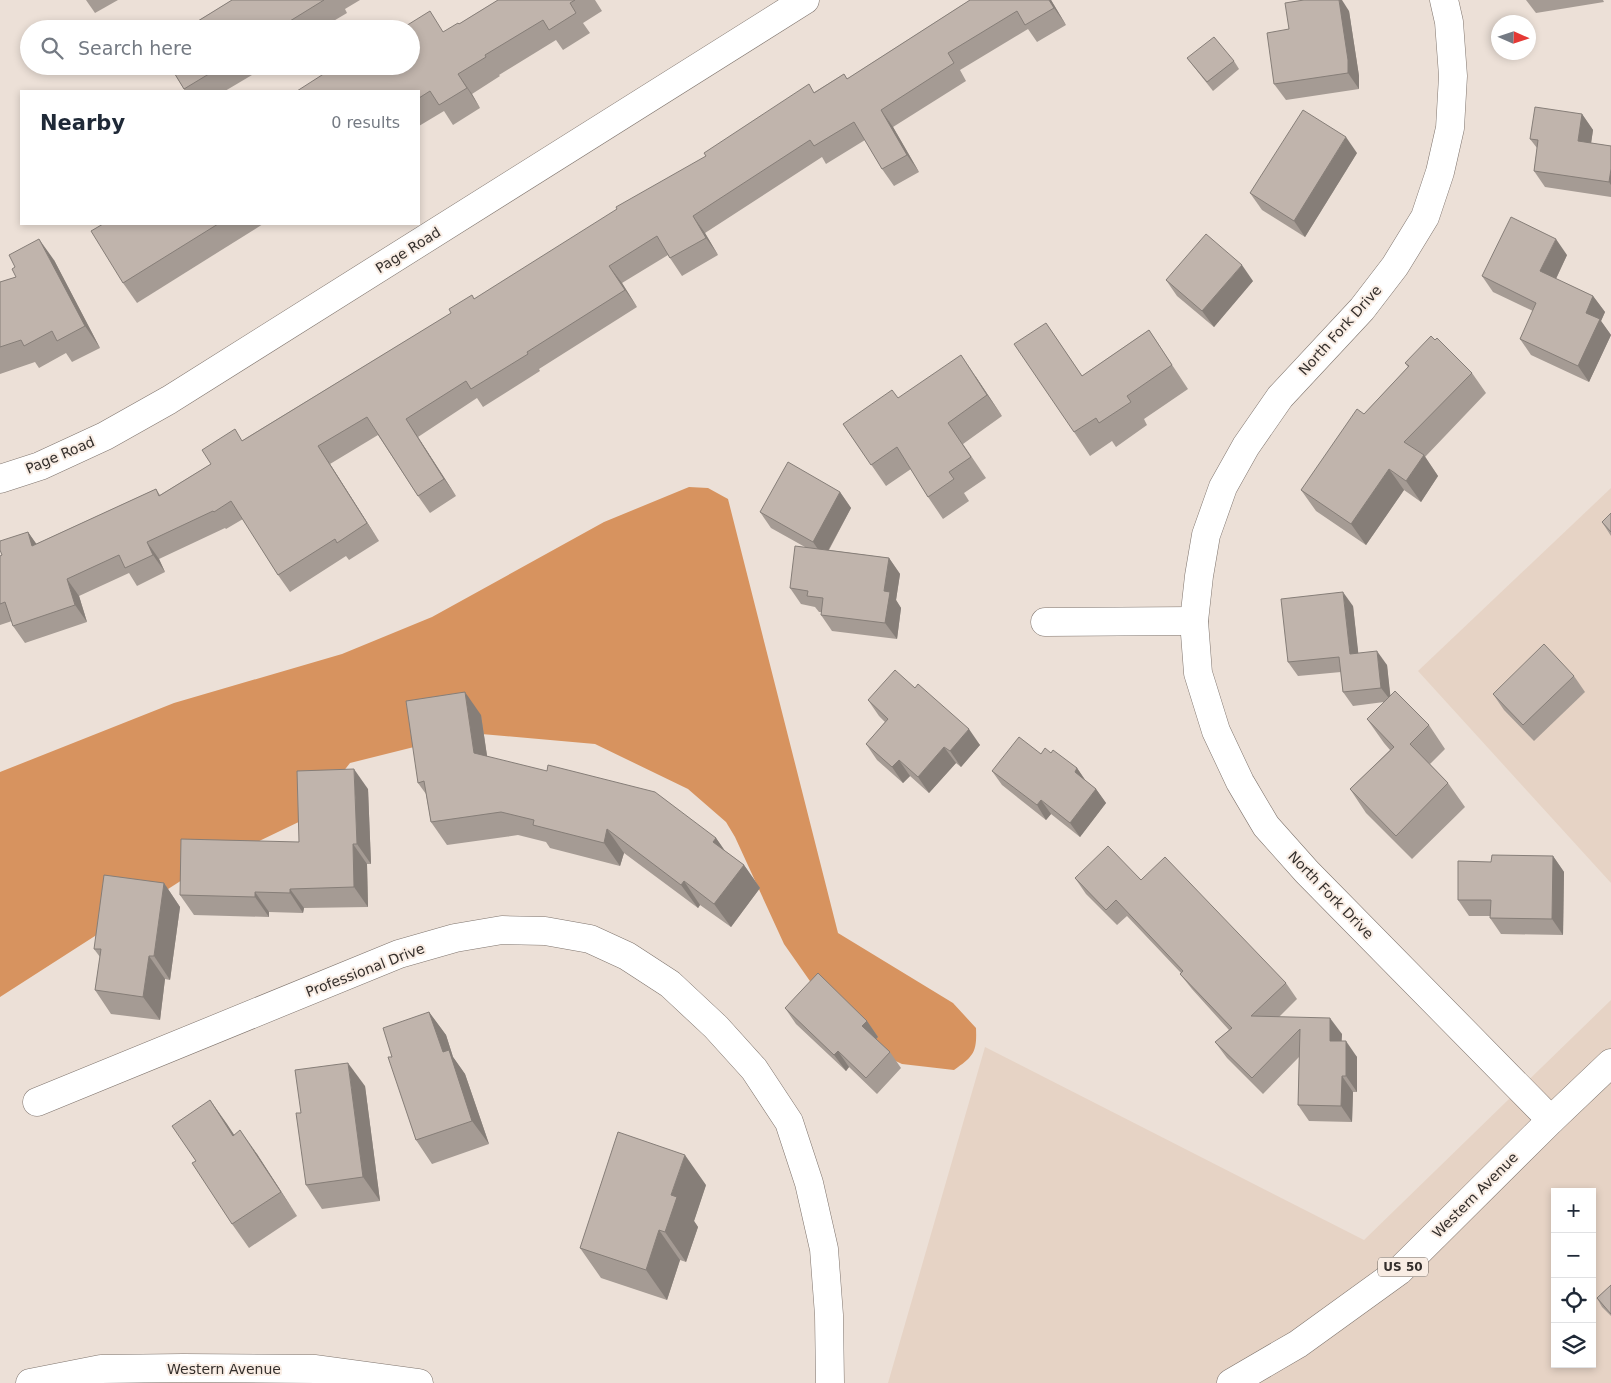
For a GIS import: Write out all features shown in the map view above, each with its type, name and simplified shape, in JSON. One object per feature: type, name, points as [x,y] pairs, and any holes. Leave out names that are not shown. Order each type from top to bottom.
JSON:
[{"type":"street","name":"Page Road","points":[[0,479],[40,466],[105,436],[169,400],[805,0]]},
{"type":"street","name":"North Fork Drive","points":[[1444,0],[1449,22],[1453,76],[1450,128],[1440,172],[1424,217],[1394,266],[1362,309],[1280,397],[1246,446],[1223,488],[1206,535],[1199,576],[1194,621],[1198,673],[1216,731],[1240,782],[1266,826],[1307,872],[1551,1120]]},
{"type":"street","points":[[1045,622],[1194,621]]},
{"type":"street","name":"Professional Drive","points":[[37,1102],[399,954],[455,938],[502,930],[545,931],[590,940],[627,956],[670,984],[716,1027],[754,1069],[789,1122],[809,1183],[824,1249],[829,1315],[830,1383]]},
{"type":"street","name":"Western Avenue","points":[[1231,1383],[1298,1344],[1399,1271],[1611,1063]]},
{"type":"street","name":"Western Avenue","points":[[30,1383],[100,1369],[183,1368],[316,1369],[419,1383]]},
{"type":"shaded area","points":[[689,487],[708,488],[728,499],[838,933],[953,1003],[976,1028],[976,1043],[973,1053],[961,1065],[954,1070],[902,1064],[887,1057],[826,1004],[784,944],[735,837],[726,822],[688,789],[595,744],[470,733],[350,763],[307,818],[193,873],[0,997],[0,772],[174,703],[342,654],[432,617],[604,522]]},
{"type":"shaded area","points":[[1611,488],[1611,883],[1418,671]]},
{"type":"shaded area","points":[[1611,1000],[1611,1383],[888,1383],[985,1047],[1364,1240]]},
{"type":"building","points":[[232,0],[324,0],[292,20],[200,20]]},
{"type":"building","points":[[498,0],[575,0],[570,3],[576,13],[549,30],[543,20],[485,55],[486,57],[458,74],[467,88],[439,105],[430,91],[420,97],[420,90],[299,90],[322,75],[420,75],[420,20],[416,20],[430,11],[443,32]]},
{"type":"building","points":[[970,0],[1049,0],[1054,8],[1025,25],[1017,11],[948,53],[954,63],[881,110],[907,155],[882,169],[854,122],[814,146],[810,140],[693,216],[706,238],[670,258],[657,236],[609,266],[625,290],[471,389],[466,381],[406,419],[444,479],[418,496],[367,417],[318,446],[367,523],[337,543],[335,539],[278,575],[231,501],[214,512],[147,542],[153,555],[125,568],[119,555],[67,579],[75,605],[13,626],[5,602],[0,604],[0,556],[2,555],[0,541],[28,532],[32,546],[156,489],[159,496],[211,464],[202,450],[235,429],[242,441],[451,313],[449,309],[472,295],[474,299],[617,209],[616,207],[706,156],[704,153],[809,84],[814,93],[844,74],[847,79]]},
{"type":"building","points":[[1304,0],[1339,0],[1348,60],[1348,73],[1274,84],[1267,33],[1289,29],[1285,3]]},
{"type":"building","points":[[1214,37],[1234,61],[1207,82],[1187,58]]},
{"type":"building","points":[[175,75],[207,75],[184,89]]},
{"type":"building","points":[[1535,107],[1582,114],[1578,141],[1611,146],[1609,182],[1534,171],[1538,140],[1530,139]]},
{"type":"building","points":[[1303,110],[1346,137],[1294,221],[1250,193]]},
{"type":"building","points":[[1511,217],[1556,239],[1540,271],[1593,296],[1586,313],[1600,319],[1578,366],[1520,339],[1536,303],[1482,276]]},
{"type":"building","points":[[101,225],[216,225],[123,283],[91,231]]},
{"type":"building","points":[[1206,234],[1242,265],[1202,311],[1166,280]]},
{"type":"building","points":[[39,239],[85,326],[57,341],[52,331],[24,346],[21,340],[0,347],[0,282],[16,277],[12,269],[15,267],[9,255]]},
{"type":"building","points":[[1046,323],[1082,376],[1149,330],[1172,365],[1127,396],[1131,402],[1099,423],[1096,418],[1074,432],[1014,344]]},
{"type":"building","points":[[1431,336],[1435,340],[1437,338],[1472,373],[1404,442],[1424,455],[1406,481],[1389,469],[1351,524],[1301,490],[1357,409],[1364,414],[1409,366],[1405,363]]},
{"type":"building","points":[[961,355],[987,395],[948,423],[971,457],[949,472],[954,479],[928,497],[897,447],[871,465],[843,424],[892,390],[898,398]]},
{"type":"building","points":[[788,462],[840,492],[813,542],[760,512]]},
{"type":"building","points":[[1611,513],[1611,532],[1602,522]]},
{"type":"building","points":[[795,546],[889,558],[884,591],[890,592],[885,623],[821,615],[823,598],[807,596],[808,591],[790,588]]},
{"type":"building","points":[[1343,592],[1350,654],[1377,651],[1381,688],[1343,692],[1339,657],[1288,662],[1281,599]]},
{"type":"building","points":[[1544,644],[1574,676],[1523,725],[1493,694]]},
{"type":"building","points":[[895,670],[915,688],[918,684],[969,729],[950,751],[944,747],[918,777],[899,760],[892,767],[866,744],[888,719],[868,700]]},
{"type":"building","points":[[1395,691],[1429,725],[1410,744],[1448,783],[1396,836],[1350,789],[1394,747],[1367,719]]},
{"type":"building","points":[[465,692],[474,753],[547,771],[548,765],[655,792],[716,838],[713,842],[744,865],[714,904],[684,881],[681,885],[607,829],[604,843],[533,825],[534,820],[501,812],[431,822],[424,781],[418,783],[406,701]]},
{"type":"building","points":[[1019,737],[1041,754],[1045,748],[1051,753],[1053,750],[1077,768],[1075,772],[1096,789],[1070,823],[1041,800],[1037,805],[992,771]]},
{"type":"building","points":[[354,769],[357,844],[353,844],[354,887],[290,889],[290,893],[255,892],[255,897],[180,895],[181,839],[299,842],[297,771]]},
{"type":"building","points":[[1108,846],[1141,880],[1165,857],[1286,983],[1251,1016],[1330,1018],[1330,1041],[1346,1041],[1346,1076],[1342,1076],[1341,1106],[1298,1105],[1300,1029],[1252,1078],[1215,1042],[1232,1028],[1180,974],[1183,971],[1116,900],[1106,910],[1075,878]]},
{"type":"building","points":[[1492,855],[1553,856],[1552,919],[1490,918],[1491,900],[1458,900],[1458,861],[1491,862]]},
{"type":"building","points":[[104,875],[164,883],[154,956],[149,956],[143,997],[95,990],[101,949],[94,949]]},
{"type":"building","points":[[818,973],[867,1021],[862,1026],[890,1052],[866,1078],[838,1051],[834,1055],[785,1008]]},
{"type":"building","points":[[429,1012],[443,1052],[449,1050],[472,1121],[416,1140],[388,1057],[392,1057],[383,1028]]},
{"type":"building","points":[[348,1063],[363,1177],[306,1185],[296,1113],[301,1113],[295,1070]]},
{"type":"building","points":[[210,1100],[233,1136],[240,1130],[281,1192],[232,1224],[192,1163],[196,1161],[172,1126]]},
{"type":"building","points":[[618,1132],[685,1155],[671,1195],[677,1197],[665,1232],[659,1230],[646,1270],[580,1248]]},
{"type":"building","points":[[1611,1285],[1611,1314],[1597,1298]]}]
